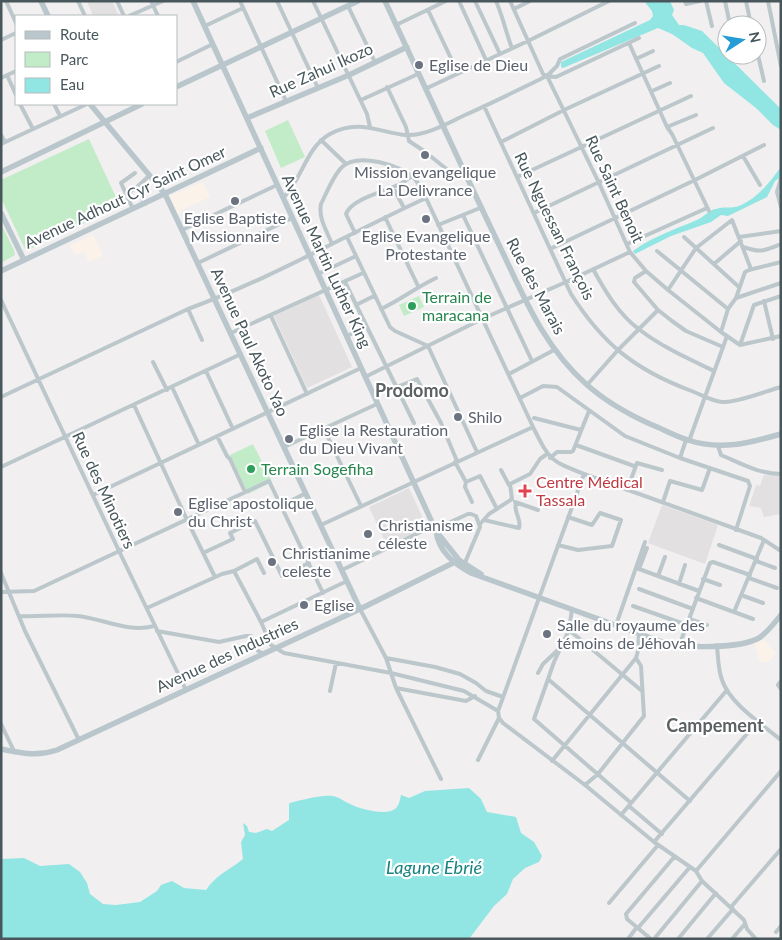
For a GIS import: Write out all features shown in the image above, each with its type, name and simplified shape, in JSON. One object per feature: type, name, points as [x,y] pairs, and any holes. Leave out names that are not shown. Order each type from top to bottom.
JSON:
[{"type":"street","points":[[6,1],[15,21]]},
{"type":"street","points":[[41,1],[48,15]]},
{"type":"street","points":[[78,1],[85,15]]},
{"type":"street","points":[[117,1],[124,15]]},
{"type":"street","points":[[131,15],[152,3],[163,1]]},
{"type":"street","name":"Avenue Martin Luther King","points":[[194,1],[413,482],[435,529],[456,561],[471,573],[640,634],[680,646],[745,643],[756,639],[781,615]]},
{"type":"street","points":[[240,1],[286,100]]},
{"type":"street","points":[[277,1],[318,88]]},
{"type":"street","points":[[314,1],[361,100],[370,127]]},
{"type":"street","points":[[178,87],[358,1]]},
{"type":"street","name":"Rue des Marais","points":[[385,1],[480,208],[534,319],[554,350],[587,385],[636,417],[688,440],[718,446],[744,444],[781,434]]},
{"type":"street","points":[[396,25],[446,1]]},
{"type":"street","points":[[459,1],[486,60]]},
{"type":"street","points":[[475,1],[500,54]]},
{"type":"street","points":[[496,1],[504,18],[512,48]]},
{"type":"street","name":"Rue Saint Benoit","points":[[510,1],[543,74],[547,76],[582,147],[630,252],[646,271],[668,290],[740,345]]},
{"type":"street","points":[[514,9],[530,1]]},
{"type":"street","points":[[425,88],[528,41],[609,1]]},
{"type":"street","points":[[685,1],[686,4],[700,1]]},
{"type":"street","points":[[706,1],[712,26]]},
{"type":"street","points":[[725,1],[728,15]]},
{"type":"street","points":[[746,1],[749,15]]},
{"type":"street","points":[[768,1],[781,66]]},
{"type":"street","points":[[152,3],[158,15]]},
{"type":"street","points":[[348,6],[375,62]]},
{"type":"street","points":[[205,26],[243,8]]},
{"type":"street","points":[[428,10],[458,73]]},
{"type":"street","points":[[283,198],[290,191],[321,140],[330,133],[345,128],[370,127],[408,135],[421,134],[442,126],[547,76],[557,66],[560,59],[635,23]]},
{"type":"street","points":[[1,40],[15,33]]},
{"type":"street","points":[[547,76],[556,76],[639,38]]},
{"type":"street","points":[[626,244],[708,209],[667,127],[629,43]]},
{"type":"street","points":[[178,61],[213,44]]},
{"type":"street","name":"Rue Zahui Ikozo","points":[[247,118],[349,75],[406,47]]},
{"type":"street","points":[[636,59],[653,51]]},
{"type":"street","points":[[760,65],[764,80]]},
{"type":"street","points":[[501,142],[564,110],[659,66]]},
{"type":"street","points":[[1,78],[15,71]]},
{"type":"street","points":[[361,100],[418,74]]},
{"type":"street","points":[[7,75],[15,93]]},
{"type":"street","points":[[652,91],[670,83]]},
{"type":"street","points":[[387,87],[406,127],[409,141],[454,175],[464,170]]},
{"type":"street","points":[[517,177],[691,96]]},
{"type":"street","points":[[20,105],[32,129]]},
{"type":"street","points":[[54,105],[60,116]]},
{"type":"street","points":[[1,134],[3,143],[87,105]]},
{"type":"street","name":"Avenue Paul Akoto Yao","points":[[90,105],[165,194],[360,609]]},
{"type":"street","points":[[1,172],[140,105]]},
{"type":"street","name":"Rue Nguessan François","points":[[484,106],[566,282],[583,311],[618,350],[640,368],[671,383],[716,400],[727,402],[781,386]]},
{"type":"street","points":[[667,127],[696,115]]},
{"type":"street","points":[[534,213],[713,128]]},
{"type":"street","points":[[321,140],[346,164]]},
{"type":"street","points":[[550,249],[764,145]]},
{"type":"street","name":"Avenue Adhout Cyr Saint Omer","points":[[1,271],[261,148]]},
{"type":"street","points":[[743,156],[760,185]]},
{"type":"street","points":[[332,244],[320,216],[320,209],[338,172],[346,164],[359,159],[366,159],[412,176],[426,198],[548,456],[560,465],[764,540],[781,551]]},
{"type":"street","points":[[132,209],[120,183],[135,173]]},
{"type":"street","points":[[126,194],[136,188],[150,175]]},
{"type":"street","points":[[355,233],[346,214],[356,202],[401,184],[412,176]]},
{"type":"street","points":[[781,178],[779,192],[781,208]]},
{"type":"street","points":[[182,230],[277,185]]},
{"type":"street","points":[[393,187],[404,208]]},
{"type":"street","points":[[136,188],[144,204]]},
{"type":"street","points":[[1,397],[309,256],[426,198]]},
{"type":"street","points":[[438,225],[480,208]]},
{"type":"street","points":[[1,213],[24,260]]},
{"type":"street","points":[[463,215],[532,361]]},
{"type":"street","points":[[385,217],[418,286]]},
{"type":"street","points":[[198,263],[292,218]]},
{"type":"street","points":[[668,290],[696,248],[732,220],[751,269]]},
{"type":"street","points":[[714,264],[740,239],[781,231]]},
{"type":"street","points":[[347,237],[380,309],[392,330],[428,346],[477,452]]},
{"type":"street","points":[[684,237],[739,287]]},
{"type":"street","points":[[743,247],[763,252],[781,244]]},
{"type":"street","points":[[657,251],[728,309]]},
{"type":"street","points":[[365,377],[482,319],[630,252]]},
{"type":"street","points":[[318,274],[356,256]]},
{"type":"street","points":[[721,332],[728,309],[736,298],[745,272],[781,262]]},
{"type":"street","points":[[593,269],[606,293],[638,329],[660,344],[714,371]]},
{"type":"street","points":[[646,271],[635,278],[634,282],[658,310],[686,331],[722,347]]},
{"type":"street","points":[[231,333],[363,273]]},
{"type":"street","points":[[380,309],[395,302],[418,286],[436,278]]},
{"type":"street","points":[[345,282],[414,424]]},
{"type":"street","points":[[736,298],[781,283]]},
{"type":"street","points":[[356,304],[374,296]]},
{"type":"street","points":[[781,296],[754,305],[740,345],[781,336]]},
{"type":"street","name":"Rue des Minotiers","points":[[1,300],[186,690]]},
{"type":"street","points":[[764,301],[773,339]]},
{"type":"street","points":[[188,310],[202,340]]},
{"type":"street","points":[[587,385],[618,350],[658,310]]},
{"type":"street","points":[[271,316],[307,394]]},
{"type":"street","points":[[347,336],[366,327]]},
{"type":"street","points":[[680,458],[727,336]]},
{"type":"street","points":[[508,374],[554,350]]},
{"type":"street","points":[[1,467],[241,354]]},
{"type":"street","points":[[153,362],[167,390]]},
{"type":"street","points":[[93,495],[361,368]]},
{"type":"street","points":[[206,371],[233,429]]},
{"type":"street","points":[[397,387],[417,378],[441,423],[466,482],[465,487],[472,502]]},
{"type":"street","points":[[520,398],[543,386],[557,387],[624,436],[750,483],[736,530]]},
{"type":"street","points":[[172,387],[199,445]]},
{"type":"street","points":[[284,447],[378,404]]},
{"type":"street","points":[[134,405],[215,577]]},
{"type":"street","points":[[509,485],[530,474],[540,459],[557,452],[572,452],[589,411]]},
{"type":"street","points":[[534,418],[581,430]]},
{"type":"street","points":[[321,525],[533,427]]},
{"type":"street","points":[[324,429],[361,506]]},
{"type":"street","points":[[217,436],[245,492]]},
{"type":"street","points":[[576,445],[634,466]]},
{"type":"street","points":[[718,446],[721,455],[764,472],[781,474]]},
{"type":"street","points":[[627,490],[636,463],[662,470]]},
{"type":"street","points":[[662,502],[671,480],[702,490],[710,468]]},
{"type":"street","points":[[463,566],[480,524],[489,514],[512,497],[509,485],[500,470]]},
{"type":"street","points":[[478,760],[498,718],[498,711],[584,474]]},
{"type":"street","points":[[466,482],[480,476],[497,509]]},
{"type":"street","points":[[1,592],[9,590],[34,591],[269,481],[323,593]]},
{"type":"street","points":[[281,506],[306,493]]},
{"type":"street","points":[[510,500],[538,510]]},
{"type":"street","points":[[484,520],[519,528],[520,522],[515,509],[516,503]]},
{"type":"street","points":[[558,545],[578,550],[612,546],[621,520],[600,513],[592,525],[568,517]]},
{"type":"street","points":[[342,570],[471,514],[476,516],[480,524]]},
{"type":"street","points":[[203,553],[232,539],[230,533],[255,521],[282,576],[309,563]]},
{"type":"street","points":[[734,612],[764,540]]},
{"type":"street","points":[[616,625],[645,542]]},
{"type":"street","points":[[719,545],[775,568]]},
{"type":"street","points":[[646,548],[639,569],[699,591]]},
{"type":"street","points":[[658,576],[665,557]]},
{"type":"street","points":[[147,608],[215,577],[234,571],[257,559],[264,573]]},
{"type":"street","name":"Avenue des Industries","points":[[1,749],[42,755],[57,750],[360,609],[456,561]]},
{"type":"street","points":[[680,646],[710,563],[713,562],[777,588]]},
{"type":"street","points":[[678,584],[685,565]]},
{"type":"street","points":[[234,571],[274,648],[284,653],[391,672],[464,691],[498,711]]},
{"type":"street","points":[[1,573],[25,631],[79,740]]},
{"type":"street","points":[[703,579],[720,586]]},
{"type":"street","points":[[261,622],[347,581]]},
{"type":"street","points":[[639,589],[693,609]]},
{"type":"street","points":[[741,595],[764,603]]},
{"type":"street","points":[[696,598],[753,619]]},
{"type":"street","points":[[633,606],[687,625]]},
{"type":"street","points":[[360,609],[386,658],[396,688],[442,779]]},
{"type":"street","points":[[572,609],[569,630],[548,679],[534,719],[598,774],[662,834]]},
{"type":"street","points":[[20,616],[76,615],[133,628],[154,626]]},
{"type":"street","points":[[689,619],[707,625]]},
{"type":"street","points":[[569,630],[643,691]]},
{"type":"street","points":[[157,632],[219,642],[251,636],[258,651],[262,653]]},
{"type":"street","points":[[552,761],[636,658],[640,634]]},
{"type":"street","points":[[717,645],[721,678],[727,690],[733,698],[781,740]]},
{"type":"street","points":[[538,673],[544,664],[562,647]]},
{"type":"street","points":[[386,658],[435,667],[460,674],[472,680],[486,691],[503,697]]},
{"type":"street","points":[[585,785],[598,774],[644,716],[641,666],[636,658]]},
{"type":"street","points":[[330,691],[336,663]]},
{"type":"street","points":[[548,679],[690,801]]},
{"type":"street","points":[[781,681],[778,685],[781,690]]},
{"type":"street","points":[[396,688],[462,701],[468,701],[475,696]]},
{"type":"street","points":[[621,815],[727,690]]},
{"type":"street","points":[[498,718],[502,723],[585,785],[656,844],[696,871],[702,880],[744,920],[744,925],[756,939]]},
{"type":"street","points":[[610,903],[662,834],[758,721]]},
{"type":"street","points":[[1,724],[14,752]]},
{"type":"street","points":[[696,871],[781,770]]},
{"type":"street","points":[[707,939],[781,849]]},
{"type":"street","points":[[675,856],[626,914],[627,919],[637,928],[652,939],[702,880]]},
{"type":"street","points":[[628,939],[690,867]]},
{"type":"street","points":[[678,939],[716,893]]},
{"type":"street","points":[[732,939],[744,925]]},
{"type":"street","points":[[776,932],[781,926]]},
{"type":"shaded area","points":[[87,1],[112,1],[119,15],[93,15]]},
{"type":"shaded area","points":[[203,182],[210,197],[181,210],[182,213],[177,215],[169,196]]},
{"type":"shaded area","points":[[93,235],[103,256],[89,262],[84,252],[76,255],[69,246]]},
{"type":"shaded area","points":[[319,295],[352,367],[307,388],[274,316]]},
{"type":"shaded area","points":[[764,475],[781,476],[781,514],[764,517],[761,508],[749,506],[756,485],[760,486]]},
{"type":"shaded area","points":[[409,488],[427,527],[387,546],[369,507]]},
{"type":"shaded area","points":[[662,505],[718,525],[705,564],[648,543]]},
{"type":"shaded area","points":[[763,639],[776,653],[769,662],[760,662],[754,643]]},
{"type":"green space","points":[[288,120],[305,157],[281,168],[265,131]]},
{"type":"green space","points":[[89,139],[120,206],[26,251],[1,198],[1,180]]},
{"type":"green space","points":[[1,224],[15,255],[1,263]]},
{"type":"green space","name":"Terrain de maracana","points":[[419,296],[424,307],[404,316],[399,305]]},
{"type":"green space","name":"Terrain Sogefiha","points":[[253,444],[272,482],[248,494],[230,455]]},
{"type":"water","points":[[644,1],[670,1],[674,10],[672,15],[679,25],[702,31],[717,46],[717,65],[736,65],[781,109],[781,130],[724,83],[703,53],[672,34],[658,28],[563,68],[561,67],[561,62],[650,20],[653,16],[652,11]]},
{"type":"water","points":[[781,167],[781,177],[775,181],[767,197],[728,216],[721,215],[711,222],[671,236],[635,254],[633,251],[657,237],[699,219],[711,211],[736,207],[746,203],[763,189]]},
{"type":"water","name":"Lagune Ébrié","points":[[469,788],[481,799],[487,812],[516,817],[521,833],[534,842],[542,856],[539,862],[525,868],[513,879],[507,894],[494,906],[469,939],[1,939],[1,859],[24,858],[40,866],[69,864],[80,872],[87,883],[90,894],[103,904],[116,905],[140,902],[157,891],[161,885],[172,881],[184,888],[206,890],[218,876],[243,859],[241,842],[245,835],[243,823],[247,826],[249,832],[256,833],[267,829],[272,831],[289,820],[290,803],[332,796],[360,808],[385,812],[396,808],[401,795],[409,798],[425,791]]},
{"type":"place","name":"Eglise de Dieu","points":[[419,65]]},
{"type":"place","name":"Mission evangelique La Delivrance","points":[[425,155]]},
{"type":"place","name":"Eglise Baptiste Missionnaire","points":[[235,201]]},
{"type":"place","name":"Eglise Evangelique Protestante","points":[[426,219]]},
{"type":"place","name":"Terrain de maracana","points":[[412,306]]},
{"type":"place","name":"Shilo","points":[[458,417]]},
{"type":"place","name":"Eglise la Restauration du Dieu Vivant","points":[[289,439]]},
{"type":"place","name":"Terrain Sogefiha","points":[[251,469]]},
{"type":"place","name":"Centre Médical Tassala","points":[[525,491]]},
{"type":"place","name":"Eglise apostolique du Christ","points":[[178,512]]},
{"type":"place","name":"Christianisme céleste","points":[[368,534]]},
{"type":"place","name":"Christianime celeste","points":[[272,562]]},
{"type":"place","name":"Eglise","points":[[304,605]]},
{"type":"place","name":"Salle du royaume des témoins de Jéhovah","points":[[547,634]]},
{"type":"district","name":"Prodomo","points":[[412,391]]},
{"type":"district","name":"Campement","points":[[715,726]]}]
